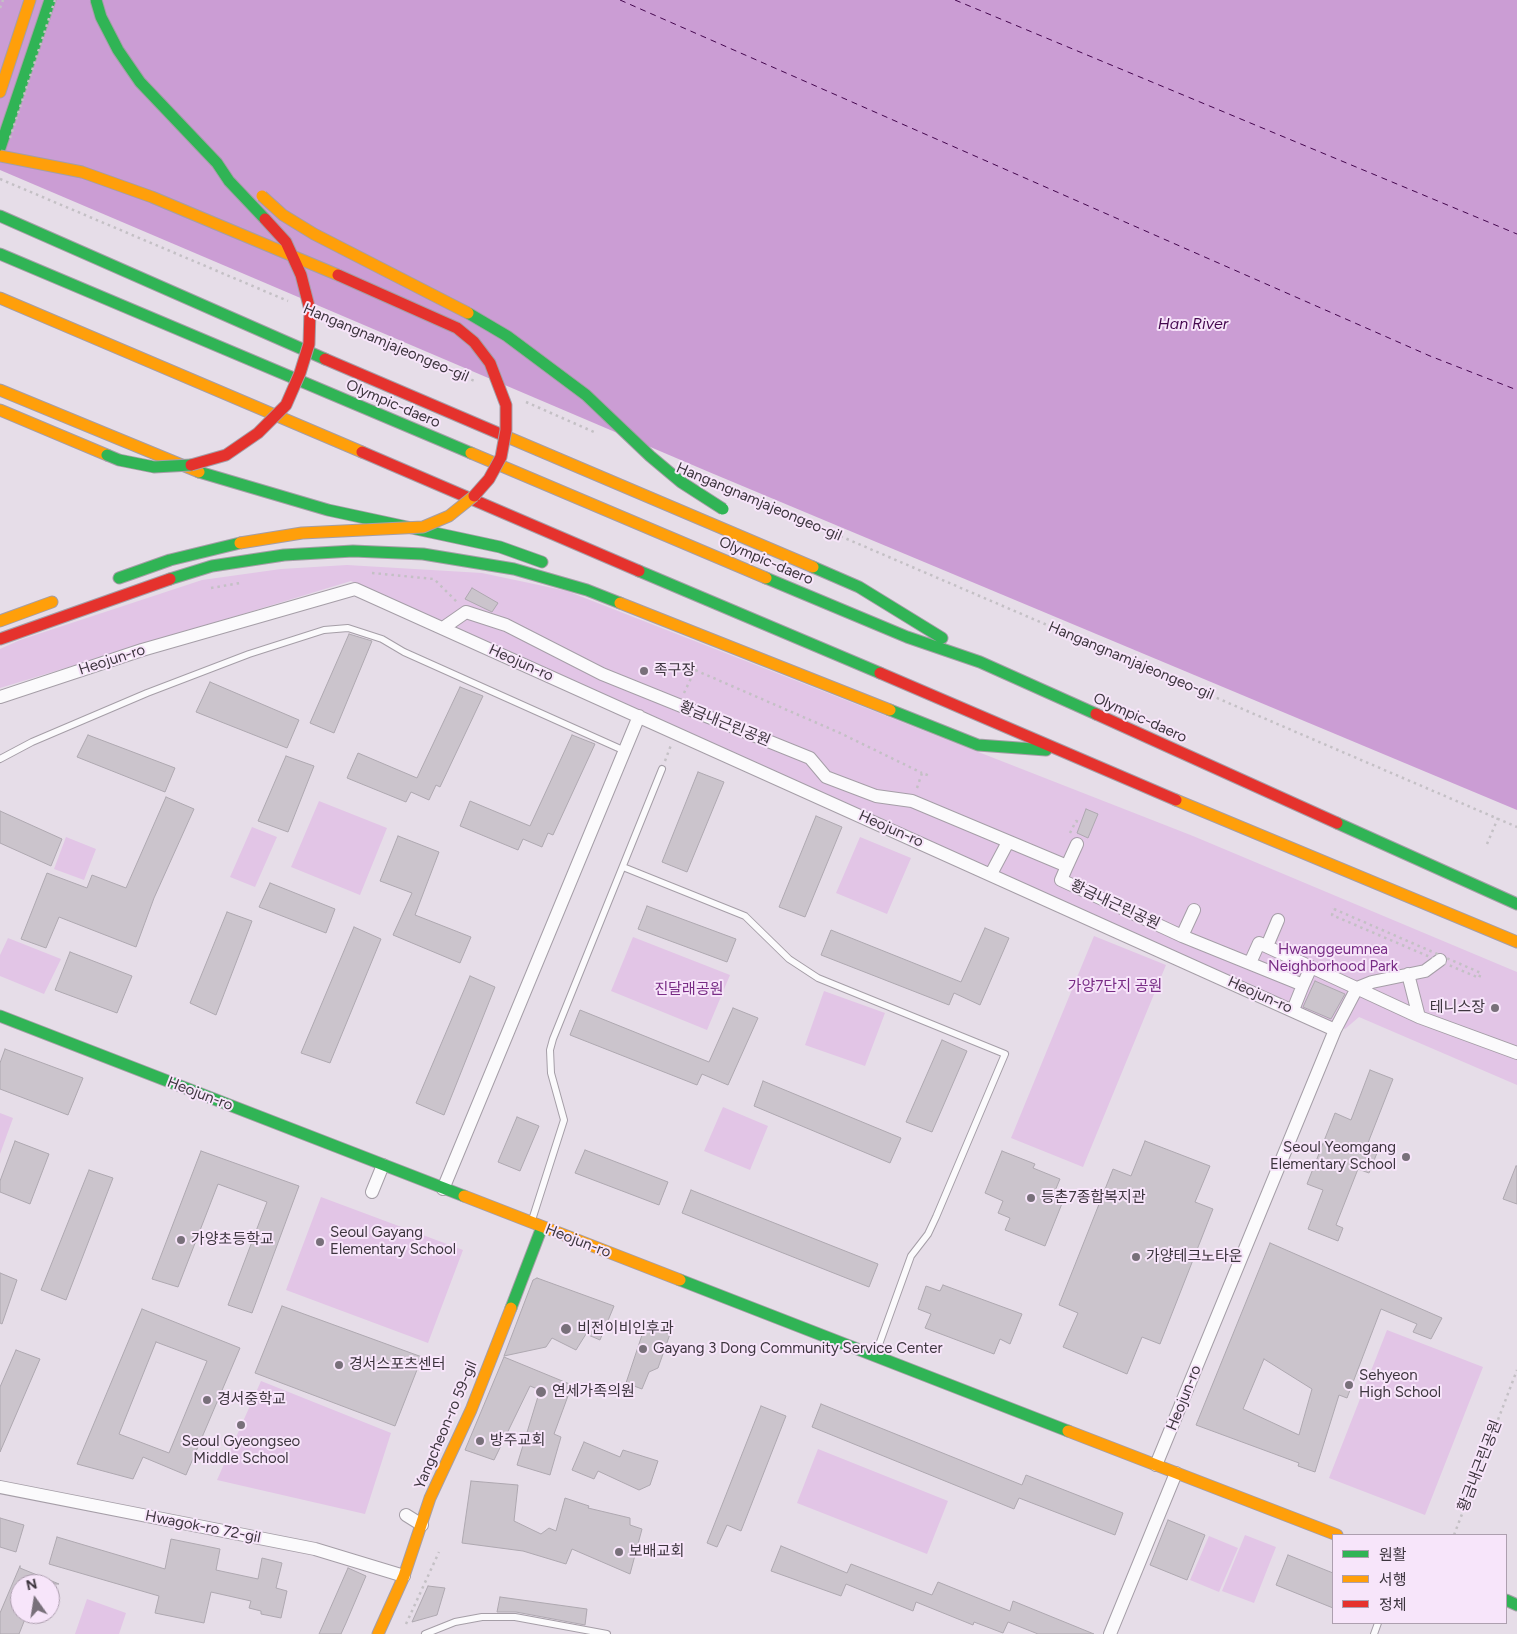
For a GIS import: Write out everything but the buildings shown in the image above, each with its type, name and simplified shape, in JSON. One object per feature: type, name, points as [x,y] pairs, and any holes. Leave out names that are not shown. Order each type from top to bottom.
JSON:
[{"type":"main road","points":[[0,92],[30,0]]},
{"type":"main road","points":[[5,144],[50,0]]},
{"type":"main road","points":[[0,410],[119,460],[154,467],[189,465],[226,455],[258,433],[286,405],[300,373],[309,344],[310,310],[301,275],[286,242],[229,181],[217,163],[140,82],[118,50],[101,18],[96,0]]},
{"type":"main road","points":[[0,156],[82,172],[152,197],[438,318],[457,328],[474,342],[490,362],[506,404],[506,430],[501,457],[489,479],[470,502],[449,516],[423,527],[302,533],[240,543],[170,560],[109,582]]},
{"type":"main road","points":[[217,163],[250,186],[283,215],[314,234],[462,309],[507,336],[586,395],[650,456],[681,482],[727,511]]},
{"type":"main road","points":[[0,216],[335,363],[859,587]]},
{"type":"main road","name":"Olympic-daero","points":[[0,254],[907,636],[980,662],[1517,904]]},
{"type":"main road","points":[[0,298],[1063,751],[1517,942]]},
{"type":"main road","points":[[0,390],[132,446],[217,479],[328,510],[500,547],[550,564]]},
{"type":"main road","points":[[765,533],[859,587],[980,662]]},
{"type":"main road","points":[[0,640],[139,588],[212,566],[284,555],[354,551],[424,554],[514,568],[587,590],[978,745],[1063,751]]},
{"type":"main road","points":[[583,576],[624,593],[664,620]]},
{"type":"main road","points":[[0,621],[66,597]]},
{"type":"main road","name":"Heojun-ro","points":[[0,1016],[1334,1534]]},
{"type":"main road","name":"Yangcheon-ro 59-gil","points":[[378,1634],[404,1576],[430,1498],[471,1410],[537,1225]]},
{"type":"street","name":"Heojun-ro","points":[[0,697],[142,650],[356,589],[1335,1030],[1156,1465]]},
{"type":"street","points":[[443,628],[466,612]]},
{"type":"street","name":"황금내근린공원","points":[[466,612],[506,625],[602,674],[810,758],[826,777],[876,796],[912,801],[1067,866]]},
{"type":"street","points":[[443,1189],[639,716]]},
{"type":"street","points":[[991,874],[1008,842]]},
{"type":"street","name":"황금내근린공원","points":[[1077,844],[1061,880],[1182,936],[1303,985]]},
{"type":"street","points":[[1182,936],[1189,914]]},
{"type":"street","points":[[1267,946],[1278,920]]},
{"type":"street","points":[[1250,963],[1259,943],[1419,1017],[1517,1053]]},
{"type":"street","points":[[1335,1030],[1357,988],[1372,982],[1425,971],[1441,958]]},
{"type":"street","points":[[1293,1010],[1311,967]]},
{"type":"street","points":[[1408,974],[1419,1017]]},
{"type":"street","points":[[372,1192],[383,1166]]},
{"type":"street","points":[[1110,1634],[1176,1473]]},
{"type":"street","name":"Hwagok-ro 72-gil","points":[[0,1487],[315,1549],[404,1576]]},
{"type":"street","points":[[406,1515],[422,1525]]},
{"type":"lane","points":[[0,759],[32,742],[147,693],[230,661],[324,630],[348,628],[382,639],[404,652],[625,751]]},
{"type":"lane","points":[[537,1225],[564,1120],[551,1073],[550,1050],[662,769]]},
{"type":"lane","points":[[623,867],[745,916],[789,959],[818,978],[1005,1054],[936,1217],[928,1234],[911,1256],[874,1356]]},
{"type":"lane","points":[[425,1634],[455,1622],[482,1617],[515,1617],[607,1634]]},
{"type":"path","points":[[0,8],[2,0]]},
{"type":"path","points":[[5,144],[55,0]]},
{"type":"path","name":"Hangangnamjajeongeo-gil","points":[[0,179],[296,305]]},
{"type":"path","name":"Hangangnamjajeongeo-gil","points":[[323,316],[477,382]]},
{"type":"path","points":[[522,401],[595,432]]},
{"type":"path","name":"Hangangnamjajeongeo-gil","points":[[730,490],[1517,826]]},
{"type":"path","points":[[366,572],[434,579],[466,612]]},
{"type":"path","points":[[205,589],[243,583]]},
{"type":"path","points":[[678,706],[695,670],[840,733],[930,776]]},
{"type":"path","points":[[912,801],[922,773]]},
{"type":"path","points":[[1487,844],[1498,818]]},
{"type":"path","points":[[1441,958],[1332,915],[1334,909],[1441,958],[1479,978],[1481,973],[1441,958]]},
{"type":"path","name":"황금내근린공원","points":[[1454,1534],[1517,1370]]},
{"type":"path","points":[[406,1624],[439,1552]]},
{"type":"green space","name":"Hwanggeumnea Neighborhood Park","points":[[347,565],[482,573],[567,591],[1193,836],[1517,972],[1517,1085],[1359,1017],[1345,1029],[351,581],[0,688],[0,649],[20,640],[202,580],[281,569]]},
{"type":"green space","points":[[319,801],[387,828],[360,895],[291,867]]},
{"type":"green space","points":[[252,827],[277,837],[255,887],[230,877]]},
{"type":"green space","points":[[66,837],[96,849],[84,880],[54,869]]},
{"type":"green space","points":[[860,837],[911,858],[887,914],[836,893]]},
{"type":"green space","name":"가양7단지 공원","points":[[1094,936],[1166,965],[1083,1167],[1011,1138]]},
{"type":"green space","name":"진달래공원","points":[[633,937],[730,975],[707,1030],[611,991]]},
{"type":"green space","points":[[8,938],[61,959],[44,994],[0,976],[0,955]]},
{"type":"green space","points":[[824,991],[885,1013],[865,1066],[805,1045]]},
{"type":"green space","points":[[723,1107],[768,1126],[750,1170],[704,1151]]},
{"type":"green space","points":[[0,1113],[13,1118],[0,1154]]},
{"type":"green space","points":[[321,1197],[463,1250],[428,1343],[286,1290]]},
{"type":"green space","points":[[1387,1330],[1483,1367],[1425,1515],[1329,1478]]},
{"type":"green space","points":[[261,1381],[391,1433],[365,1514],[217,1480]]},
{"type":"green space","points":[[818,1449],[948,1501],[927,1554],[797,1503]]},
{"type":"green space","points":[[1245,1535],[1276,1547],[1254,1603],[1222,1591]]},
{"type":"green space","points":[[1209,1536],[1238,1548],[1219,1592],[1190,1580]]},
{"type":"green space","points":[[87,1599],[126,1613],[119,1634],[75,1634]]},
{"type":"water","name":"Han River","points":[[0,0],[1517,0],[1517,810],[709,472],[0,170]]},
{"type":"ferry route","points":[[620,0],[1430,356],[1517,390]]},
{"type":"ferry route","points":[[955,0],[1517,234]]},
{"type":"traffic: fast","points":[[0,148],[50,0]]},
{"type":"traffic: fast","points":[[96,0],[101,17],[118,50],[140,82],[217,163],[229,181],[265,219]]},
{"type":"traffic: fast","points":[[0,216],[325,359]]},
{"type":"traffic: fast","points":[[0,254],[471,453]]},
{"type":"traffic: fast","points":[[468,313],[507,336],[586,395],[650,456],[681,482],[723,509]]},
{"type":"traffic: fast","points":[[107,455],[119,460],[154,467],[191,465]]},
{"type":"traffic: fast","points":[[199,472],[328,510],[500,547],[542,562]]},
{"type":"traffic: fast","points":[[119,578],[170,560],[240,543]]},
{"type":"traffic: fast","points":[[170,579],[212,566],[284,555],[353,551],[423,554],[514,569],[587,590],[620,603]]},
{"type":"traffic: fast","points":[[813,567],[859,587],[942,638]]},
{"type":"traffic: fast","points":[[639,571],[880,673]]},
{"type":"traffic: fast","points":[[766,578],[907,637],[980,662],[1096,714]]},
{"type":"traffic: fast","points":[[890,710],[978,745],[1046,750]]},
{"type":"traffic: fast","points":[[1337,823],[1517,904]]},
{"type":"traffic: fast","points":[[0,1016],[464,1196]]},
{"type":"traffic: fast","points":[[511,1308],[542,1227]]},
{"type":"traffic: fast","points":[[680,1280],[1068,1431]]},
{"type":"traffic: fast","points":[[1507,1600],[1517,1605]]},
{"type":"traffic: slow","points":[[0,92],[30,0]]},
{"type":"traffic: slow","points":[[0,156],[82,172],[152,197],[338,275]]},
{"type":"traffic: slow","points":[[262,196],[283,215],[314,234],[468,313]]},
{"type":"traffic: slow","points":[[0,298],[362,452]]},
{"type":"traffic: slow","points":[[0,390],[199,472]]},
{"type":"traffic: slow","points":[[0,410],[107,455]]},
{"type":"traffic: slow","points":[[505,436],[813,567]]},
{"type":"traffic: slow","points":[[471,453],[766,578]]},
{"type":"traffic: slow","points":[[240,543],[302,533],[423,527],[449,516],[474,496]]},
{"type":"traffic: slow","points":[[0,621],[52,602]]},
{"type":"traffic: slow","points":[[620,603],[890,710]]},
{"type":"traffic: slow","points":[[1176,800],[1517,942]]},
{"type":"traffic: slow","points":[[464,1196],[680,1280]]},
{"type":"traffic: slow","points":[[378,1634],[404,1576],[430,1498],[471,1410],[511,1308]]},
{"type":"traffic: slow","points":[[1068,1431],[1334,1534]]},
{"type":"traffic: jam","points":[[191,465],[226,455],[258,433],[286,405],[300,373],[309,344],[310,310],[301,275],[286,242],[265,219]]},
{"type":"traffic: jam","points":[[338,275],[457,328],[474,342],[490,363],[506,405],[506,430],[501,457],[489,479],[474,496]]},
{"type":"traffic: jam","points":[[325,359],[505,436]]},
{"type":"traffic: jam","points":[[362,452],[639,571]]},
{"type":"traffic: jam","points":[[0,639],[170,579]]},
{"type":"traffic: jam","points":[[880,673],[1176,800]]},
{"type":"traffic: jam","points":[[1096,714],[1337,823]]},
{"type":"place","name":"족구장","points":[[644,671]]},
{"type":"place","name":"테니스장","points":[[1495,1008]]},
{"type":"place","name":"Seoul Yeomgang Elementary School","points":[[1406,1157]]},
{"type":"place","name":"등촌7종합복지관","points":[[1031,1198]]},
{"type":"place","name":"가양초등학교","points":[[181,1240]]},
{"type":"place","name":"Seoul Gayang Elementary School","points":[[320,1242]]},
{"type":"place","name":"가양테크노타운","points":[[1136,1257]]},
{"type":"place","name":"비전이비인후과","points":[[566,1329]]},
{"type":"place","name":"Gayang 3 Dong Community Service Center","points":[[643,1349]]},
{"type":"place","name":"경서스포츠센터","points":[[339,1365]]},
{"type":"place","name":"Sehyeon High School","points":[[1349,1385]]},
{"type":"place","name":"연세가족의원","points":[[541,1392]]},
{"type":"place","name":"경서중학교","points":[[207,1400]]},
{"type":"place","name":"Seoul Gyeongseo Middle School","points":[[241,1425]]},
{"type":"place","name":"방주교회","points":[[480,1441]]},
{"type":"place","name":"보배교회","points":[[619,1552]]}]
